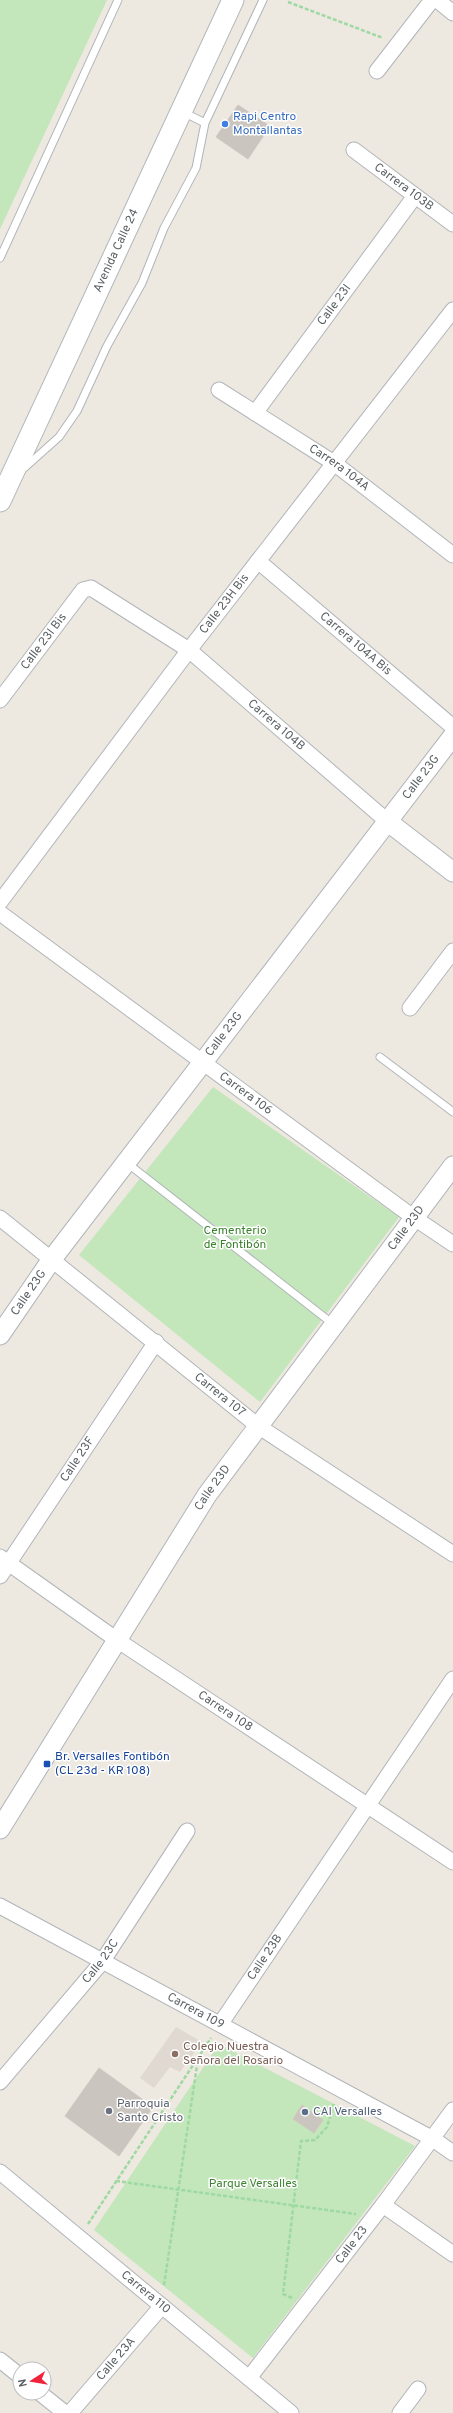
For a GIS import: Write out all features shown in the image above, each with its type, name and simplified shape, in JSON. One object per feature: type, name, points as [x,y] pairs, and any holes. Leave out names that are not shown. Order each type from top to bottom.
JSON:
[{"type":"main road","name":"Avenida Calle 24","points":[[4,492],[233,0]]},
{"type":"street","points":[[377,71],[432,0]]},
{"type":"street","points":[[437,0],[453,13]]},
{"type":"street","name":"Carrera 103B","points":[[354,150],[453,224]]},
{"type":"street","name":"Calle 23I","points":[[255,413],[415,196]]},
{"type":"street","name":"Calle 23H Bis","points":[[0,902],[189,650],[453,310]]},
{"type":"street","name":"Carrera 104A","points":[[219,390],[334,463],[453,555]]},
{"type":"street","name":"Carrera 104A Bis","points":[[258,561],[453,727]]},
{"type":"street","name":"Carrera 104B","points":[[91,588],[189,650],[387,821],[453,872]]},
{"type":"street","name":"Calle 23I Bis","points":[[0,700],[83,590],[91,588]]},
{"type":"street","name":"Calle 23G","points":[[0,1335],[52,1259],[453,736]]},
{"type":"street","name":"Carrera 106","points":[[0,913],[202,1063],[413,1217],[453,1244]]},
{"type":"street","points":[[410,1008],[453,951]]},
{"type":"street","name":"Calle 23D","points":[[0,1829],[207,1495],[413,1217],[453,1166]]},
{"type":"street","name":"Carrera 107","points":[[0,1218],[156,1342],[258,1426],[453,1554]]},
{"type":"street","name":"Calle 23F","points":[[0,1576],[4,1560],[156,1342]]},
{"type":"street","name":"Carrera 108","points":[[4,1560],[117,1640],[453,1862]]},
{"type":"street","name":"Calle 23B","points":[[221,2023],[453,1679]]},
{"type":"street","name":"Calle 23C","points":[[0,2082],[102,1962],[187,1831]]},
{"type":"street","name":"Carrera 109","points":[[0,1906],[102,1962],[221,2023],[433,2139],[453,2153]]},
{"type":"street","name":"Calle 23","points":[[249,2378],[371,2221],[453,2110]]},
{"type":"street","name":"Carrera 110","points":[[0,2172],[291,2413]]},
{"type":"street","points":[[383,2205],[453,2254]]},
{"type":"street","name":"Calle 23A","points":[[70,2413],[162,2306]]},
{"type":"street","points":[[0,2360],[12,2370]]},
{"type":"street","points":[[400,2413],[418,2388]]},
{"type":"street","points":[[50,2401],[64,2413]]},
{"type":"lane","points":[[0,258],[118,0]]},
{"type":"lane","points":[[4,492],[59,437],[77,411],[107,346],[142,283],[164,228],[196,168],[205,123],[263,0]]},
{"type":"lane","points":[[181,111],[205,123]]},
{"type":"lane","points":[[380,1057],[453,1112]]},
{"type":"lane","points":[[126,1162],[334,1324]]},
{"type":"path","points":[[288,2],[398,44]]},
{"type":"path","points":[[79,2237],[221,2023]]},
{"type":"path","points":[[162,2306],[199,2057]]},
{"type":"path","points":[[307,2304],[283,2294],[301,2141],[315,2140],[326,2127],[334,2104],[336,2086]]},
{"type":"path","points":[[116,2181],[363,2214],[371,2221]]},
{"type":"shaded area","name":"Colegio Nuestra Señora del Rosario","points":[[176,2027],[202,2042],[180,2072],[170,2067],[154,2088],[140,2078]]},
{"type":"green space","points":[[0,0],[107,0],[0,229]]},
{"type":"green space","name":"Cementerio de Fontibón","points":[[213,1087],[399,1217],[260,1402],[79,1255]]},
{"type":"green space","name":"Parque Versalles","points":[[219,2044],[415,2146],[253,2358],[94,2230]]},
{"type":"building","points":[[238,105],[270,126],[248,159],[216,137]]},
{"type":"building","name":"Parroquia Santo Cristo","points":[[99,2068],[153,2107],[119,2156],[65,2116]]},
{"type":"building","name":"CAI Versalles","points":[[302,2105],[323,2120],[314,2133],[293,2119]]},
{"type":"place","name":"Rapi Centro Montallantas","points":[[225,124]]},
{"type":"place","name":"Br. Versalles Fontibón (CL 23d - KR 108)","points":[[47,1764]]},
{"type":"place","name":"Colegio Nuestra Señora del Rosario","points":[[175,2054]]},
{"type":"place","name":"Parroquia Santo Cristo","points":[[109,2111]]},
{"type":"place","name":"CAI Versalles","points":[[305,2112]]}]
